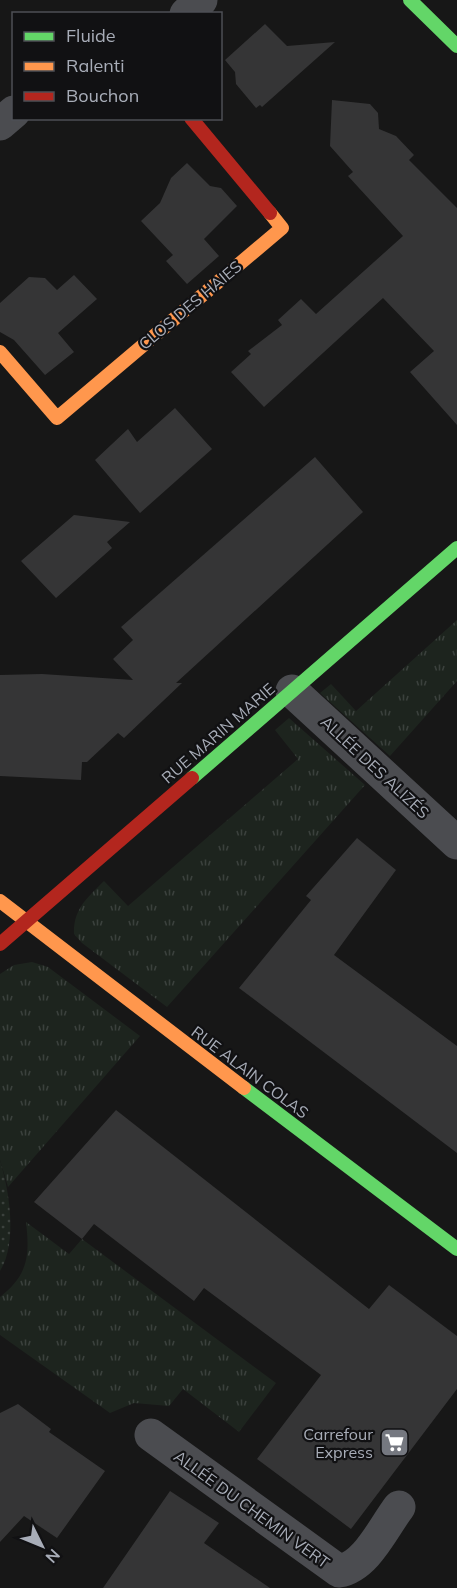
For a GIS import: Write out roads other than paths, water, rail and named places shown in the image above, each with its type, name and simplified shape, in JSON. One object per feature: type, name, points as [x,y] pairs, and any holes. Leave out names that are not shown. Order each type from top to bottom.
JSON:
[{"type":"street","points":[[188,12],[201,0]]},
{"type":"street","points":[[410,0],[457,46]]},
{"type":"street","points":[[0,124],[12,114]]},
{"type":"street","name":"CLOS DES HAIES","points":[[0,352],[57,417],[282,228],[193,120]]},
{"type":"street","name":"RUE MARIN MARIE","points":[[0,944],[457,548]]},
{"type":"street","name":"ALLÉE DES ALIZÉS","points":[[292,691],[457,843]]},
{"type":"street","name":"RUE ALAIN COLAS","points":[[0,901],[24,922],[457,1249]]},
{"type":"street","name":"ALLÉE DU CHEMIN VERT","points":[[151,1435],[339,1571],[351,1569],[399,1507]]},
{"type":"place","name":"Carrefour Express","points":[[394,1443]]}]
